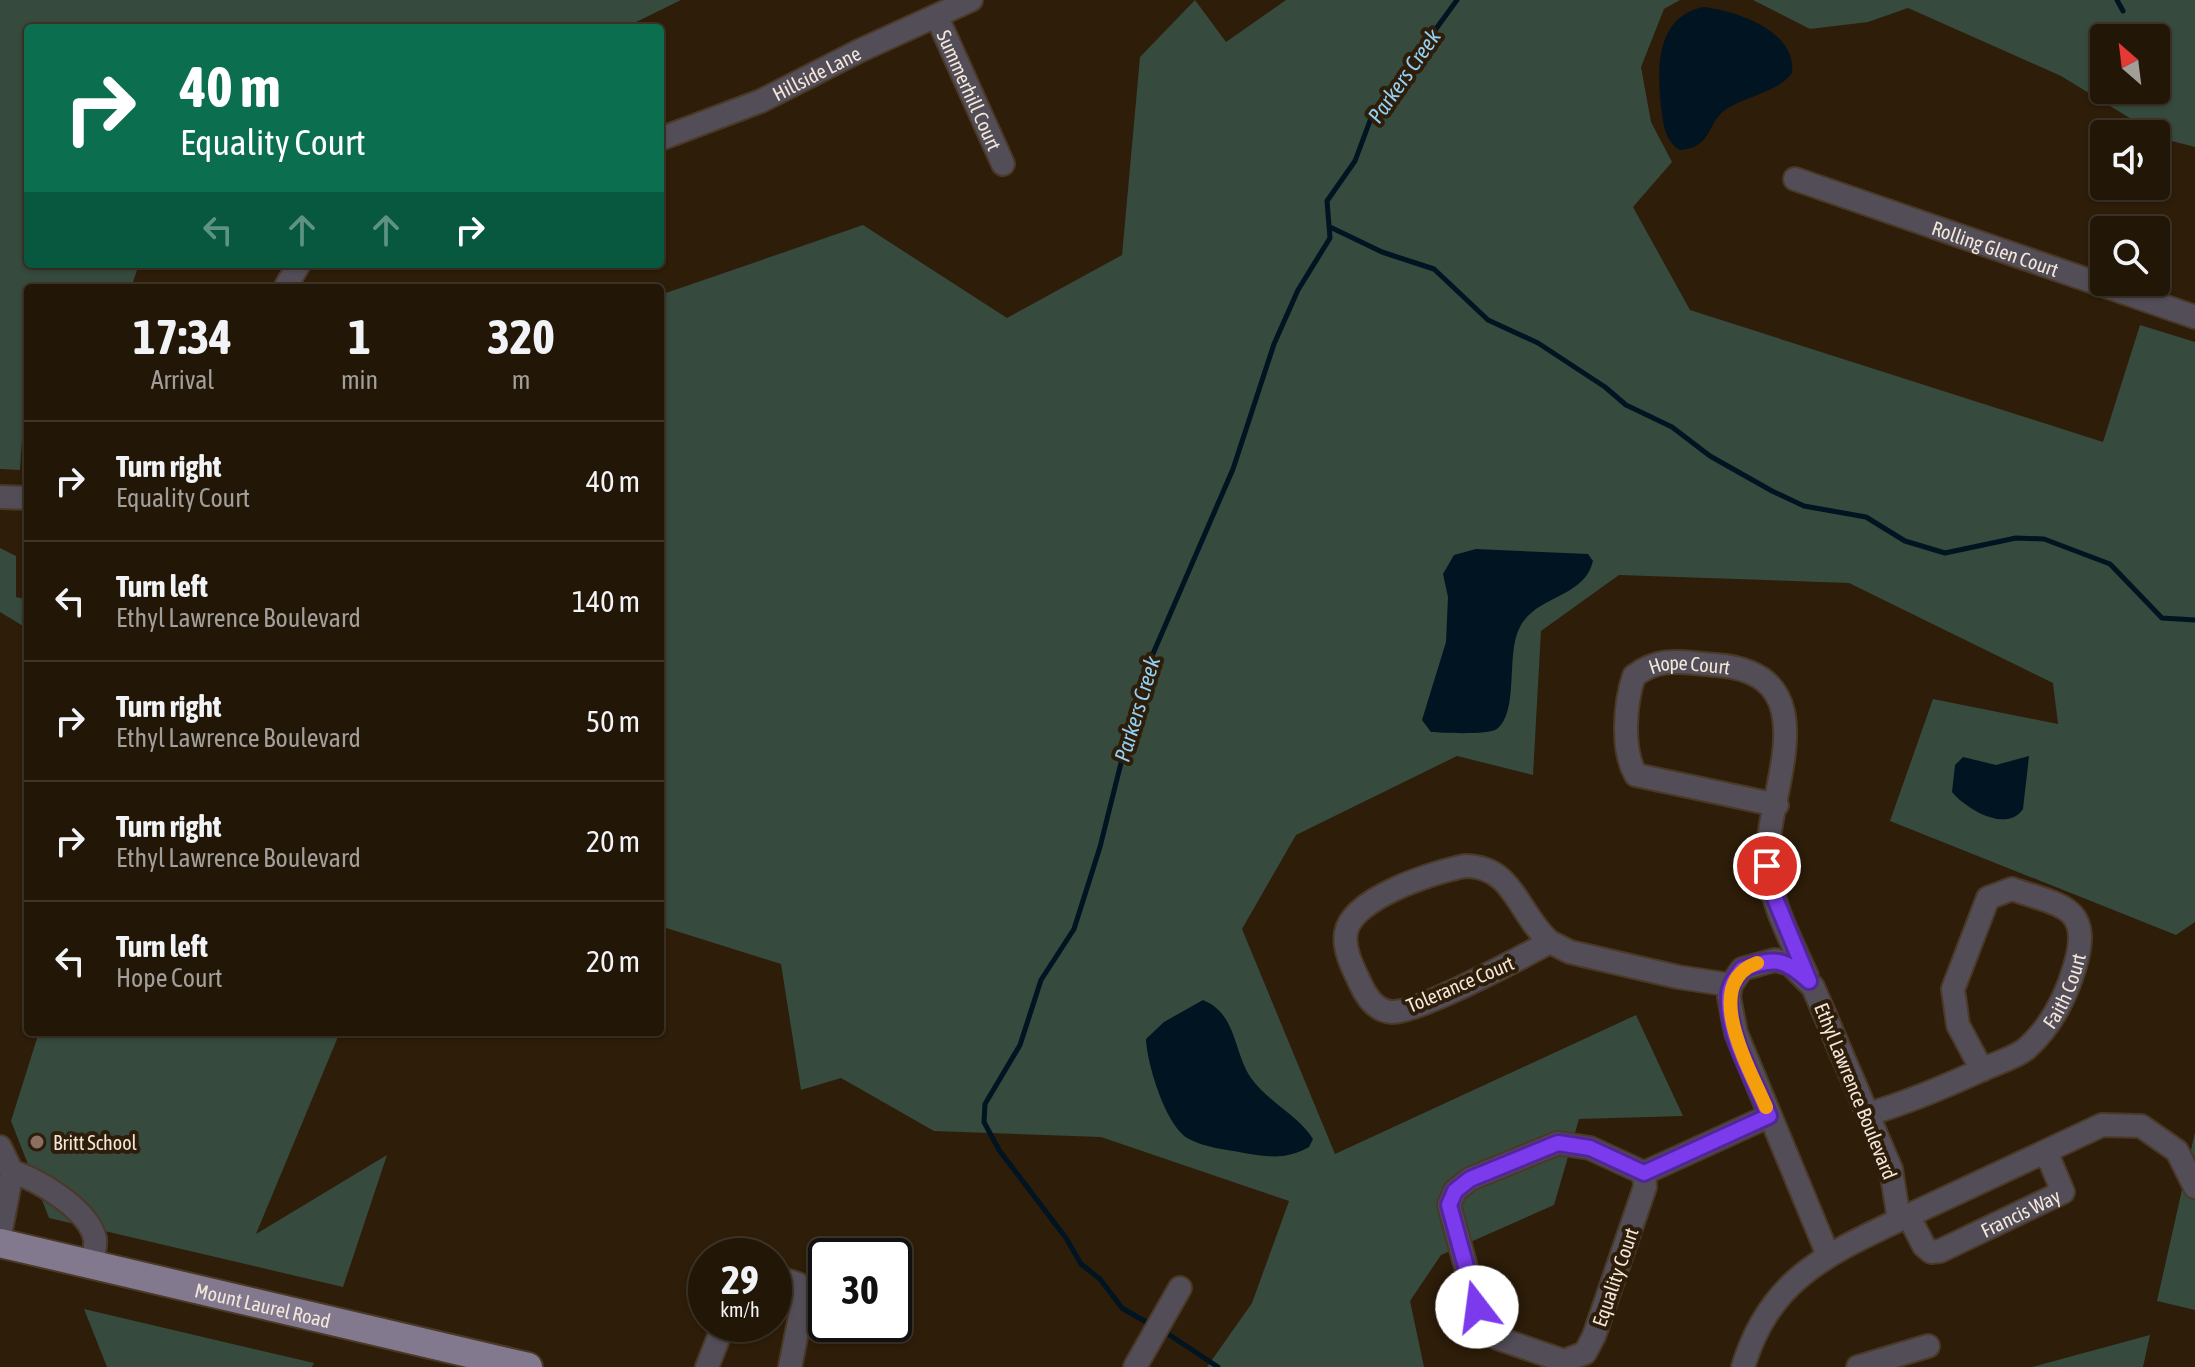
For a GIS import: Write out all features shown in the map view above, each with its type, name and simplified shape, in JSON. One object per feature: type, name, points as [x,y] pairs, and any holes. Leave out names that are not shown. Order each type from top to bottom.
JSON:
[{"type":"main road","name":"Mount Laurel Road","points":[[0,1243],[528,1367]]},
{"type":"street","name":"Hillside Lane","points":[[664,137],[761,101],[859,51],[971,0]]},
{"type":"street","name":"Summerhill Court","points":[[937,17],[1003,164]]},
{"type":"street","name":"Rolling Glen Court","points":[[1795,179],[2195,317]]},
{"type":"street","points":[[0,497],[24,498]]},
{"type":"street","name":"Hope Court","points":[[1777,805],[1636,775],[1629,762],[1629,693],[1634,676],[1660,661],[1723,666],[1766,682],[1787,724],[1777,805],[1767,846],[1770,883],[1809,981]]},
{"type":"street","name":"Tolerance Court","points":[[1550,942],[1494,972],[1424,1003],[1393,1012],[1378,1008],[1367,997],[1347,949],[1345,934],[1350,920],[1375,899],[1447,870],[1481,866],[1496,872],[1508,885],[1538,932],[1570,952],[1678,977],[1731,985]]},
{"type":"street","name":"Faith Court","points":[[1868,1114],[1925,1096],[1982,1070],[2024,1050],[2049,1024],[2069,987],[2083,940],[2080,924],[2072,911],[2012,889],[1988,898],[1953,989],[1958,1025],[1982,1070]]},
{"type":"street","name":"Ethyl Lawrence Boulevard","points":[[1731,985],[1742,969],[1775,960],[1790,964],[1809,981],[1891,1169],[1904,1218]]},
{"type":"street","points":[[1731,985],[1730,1005],[1736,1033],[1828,1255]]},
{"type":"street","points":[[1644,1173],[1769,1116]]},
{"type":"street","points":[[2043,1156],[2102,1125],[2141,1126],[2177,1151],[2195,1187]]},
{"type":"street","name":"Equality Court","points":[[1558,1143],[1590,1148],[1644,1173],[1645,1187],[1594,1336],[1585,1353],[1564,1361],[1497,1338],[1477,1307],[1449,1205],[1455,1191],[1470,1179],[1558,1143]]},
{"type":"street","points":[[0,1147],[12,1172],[0,1235]]},
{"type":"street","name":"Francis Way","points":[[2043,1156],[2050,1161],[2063,1192],[1940,1251],[1931,1252],[1924,1246],[1904,1218],[2043,1156]]},
{"type":"street","points":[[12,1172],[32,1177],[50,1188],[91,1228],[95,1241],[92,1265]]},
{"type":"street","points":[[1743,1367],[1770,1306],[1787,1286],[1828,1255],[1904,1218]]},
{"type":"street","points":[[790,1367],[804,1297],[798,1284],[792,1282]]},
{"type":"street","points":[[1135,1367],[1180,1288]]},
{"type":"street","points":[[707,1367],[717,1342]]},
{"type":"street","points":[[1858,1367],[1928,1346]]},
{"type":"green space","points":[[0,0],[681,0],[632,24],[24,24],[24,268],[138,268],[132,284],[24,284],[24,408],[20,470],[0,469]]},
{"type":"green space","points":[[1195,0],[1226,42],[1286,0],[1680,0],[1664,9],[1641,67],[1651,122],[1672,162],[1633,207],[1690,310],[2103,442],[2140,325],[2195,342],[2195,922],[2176,935],[1890,821],[1933,699],[2058,724],[2053,683],[1849,583],[1619,575],[1541,631],[1533,775],[1457,756],[1296,835],[1242,929],[1335,1154],[1636,1015],[1683,1116],[1579,1119],[1554,1205],[1441,1255],[1410,1301],[1424,1367],[1207,1367],[1252,1303],[1289,1201],[1101,1137],[934,1131],[841,1078],[801,1090],[781,964],[664,927],[664,294],[863,225],[1007,318],[1122,255],[1140,57]]},
{"type":"green space","points":[[1753,0],[2195,0],[2195,147],[2170,141],[2170,120],[2133,120],[2107,104],[2170,104],[2170,24],[2090,24],[2090,94],[2061,76],[1908,8],[1868,22],[1810,29]]},
{"type":"green space","points":[[0,548],[16,556],[16,597],[24,599],[24,627],[0,612]]},
{"type":"green space","points":[[38,1036],[338,1036],[256,1234],[387,1155],[343,1287],[49,1218],[11,1121]]},
{"type":"green space","points":[[2195,1132],[2195,1310],[2157,1301]]},
{"type":"green space","points":[[84,1309],[314,1363],[312,1367],[107,1367]]},
{"type":"green space","points":[[2150,1335],[2143,1367],[2032,1367]]},
{"type":"water","points":[[1703,7],[1732,13],[1775,35],[1791,58],[1792,73],[1769,90],[1725,110],[1704,140],[1680,150],[1667,136],[1664,125],[1660,61],[1668,33],[1676,21]]},
{"type":"water","points":[[1476,549],[1588,554],[1593,561],[1580,583],[1536,609],[1519,629],[1513,653],[1508,710],[1497,729],[1476,733],[1431,732],[1422,720],[1446,642],[1448,597],[1443,574],[1454,555]]},
{"type":"water","points":[[2029,756],[2023,809],[2016,816],[1997,819],[1987,816],[1967,806],[1952,792],[1955,765],[1963,757],[1996,765]]},
{"type":"water","points":[[1203,1000],[1222,1014],[1251,1078],[1307,1130],[1313,1139],[1309,1147],[1293,1154],[1261,1156],[1189,1139],[1173,1122],[1154,1078],[1146,1039],[1164,1022]]},
{"type":"waterway","name":"Parkers Creek","points":[[1153,1326],[1122,1308],[1100,1279],[1081,1264],[1066,1238],[999,1150],[984,1122],[985,1104],[1020,1045],[1041,980],[1074,929],[1100,847],[1142,679],[1233,469],[1274,344],[1298,290],[1330,238],[1327,201],[1355,161],[1371,118],[1457,0]]},
{"type":"waterway","points":[[2117,0],[2123,11]]},
{"type":"waterway","points":[[1330,227],[1382,252],[1434,269],[1488,320],[1538,343],[1605,387],[1626,405],[1672,427],[1710,456],[1804,506],[1866,517],[1905,541],[1945,553],[2016,538],[2044,539],[2110,564],[2162,618],[2195,620]]},
{"type":"waterway","name":"Parkers Creek","points":[[1162,1330],[1218,1367]]},
{"type":"slow traffic","points":[[1757,963],[1742,969],[1731,985],[1729,997],[1736,1033],[1766,1107]]},
{"type":"place","name":"Britt School","points":[[37,1142]]},
{"type":"route","points":[[1477,1307],[1449,1205],[1455,1191],[1470,1179],[1558,1143],[1574,1143],[1590,1148],[1644,1173],[1769,1116],[1736,1033],[1729,997],[1731,985],[1742,969],[1775,960],[1790,964],[1809,981],[1776,901],[1767,866]]}]
